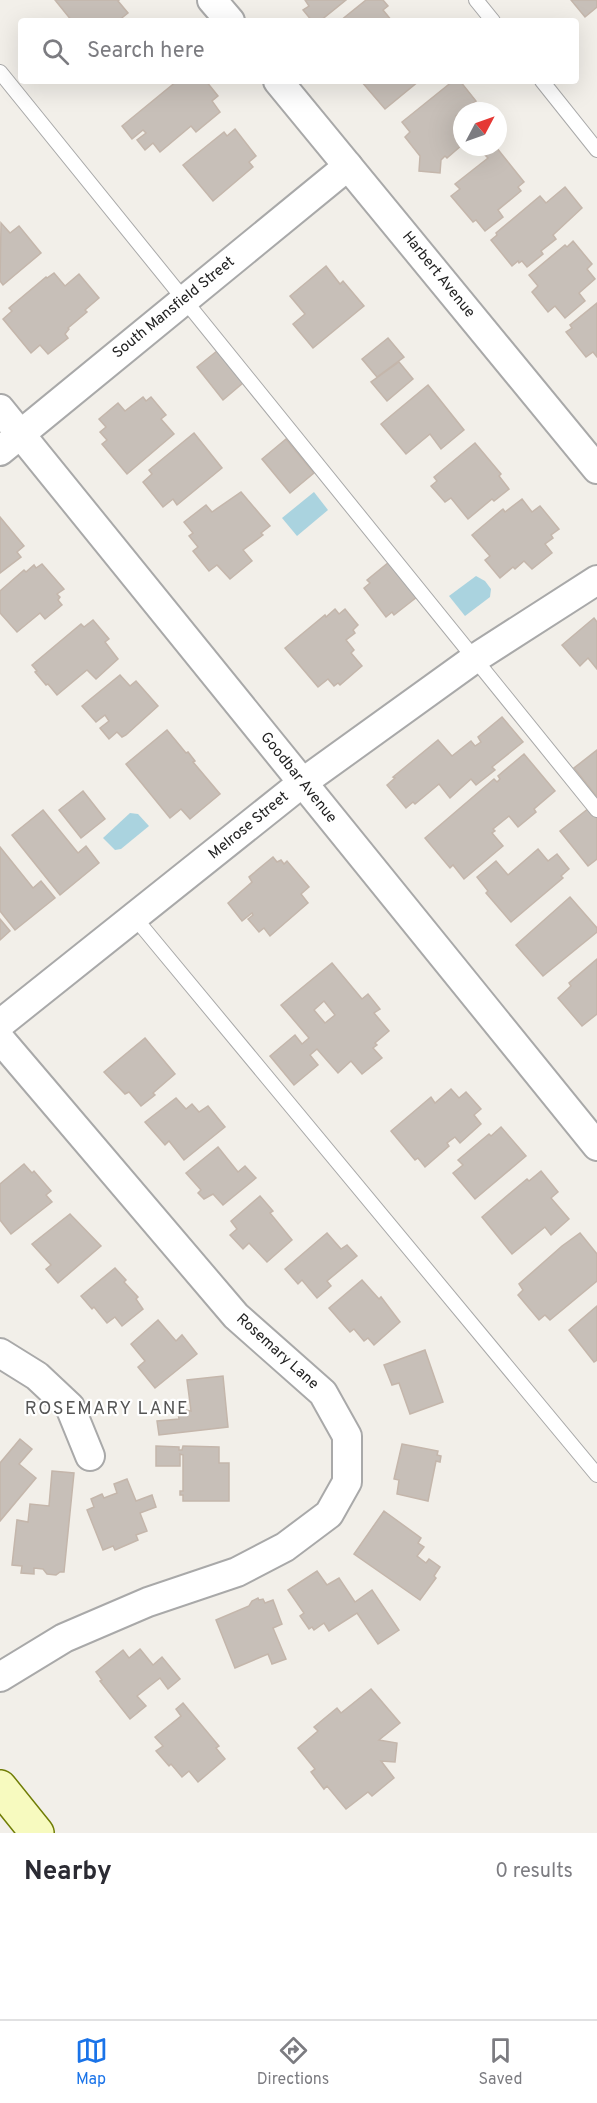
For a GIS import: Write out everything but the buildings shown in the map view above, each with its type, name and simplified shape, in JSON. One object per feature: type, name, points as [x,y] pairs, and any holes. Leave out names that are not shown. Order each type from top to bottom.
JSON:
[{"type":"main road","points":[[0,1787],[37,1833]]},
{"type":"street","points":[[212,0],[227,18]]},
{"type":"street","name":"Harbert Avenue","points":[[281,84],[597,469]]},
{"type":"street","name":"South Mansfield Street","points":[[10,442],[348,166]]},
{"type":"street","name":"Goodbar Avenue","points":[[0,409],[10,442],[302,783],[597,1146]]},
{"type":"street","name":"Melrose Street","points":[[0,1024],[302,783],[474,659],[597,580]]},
{"type":"street","name":"Rosemary Lane","points":[[0,1039],[236,1316],[323,1393],[347,1436],[347,1482],[329,1514],[285,1547],[237,1572],[148,1602],[64,1638],[0,1677]]},
{"type":"street","points":[[0,1353],[38,1376],[70,1407],[90,1456]]},
{"type":"lane","points":[[476,0],[491,18]]},
{"type":"lane","points":[[0,72],[597,810]]},
{"type":"lane","points":[[544,84],[597,150]]},
{"type":"lane","points":[[135,918],[597,1475]]},
{"type":"water","points":[[314,492],[328,510],[297,536],[282,518]]},
{"type":"water","points":[[476,576],[485,581],[491,589],[490,597],[465,616],[449,596]]},
{"type":"water","points":[[130,813],[138,814],[149,826],[121,849],[115,850],[103,838]]},
{"type":"district","name":"ROSEMARY LANE","points":[[107,1409]]}]
